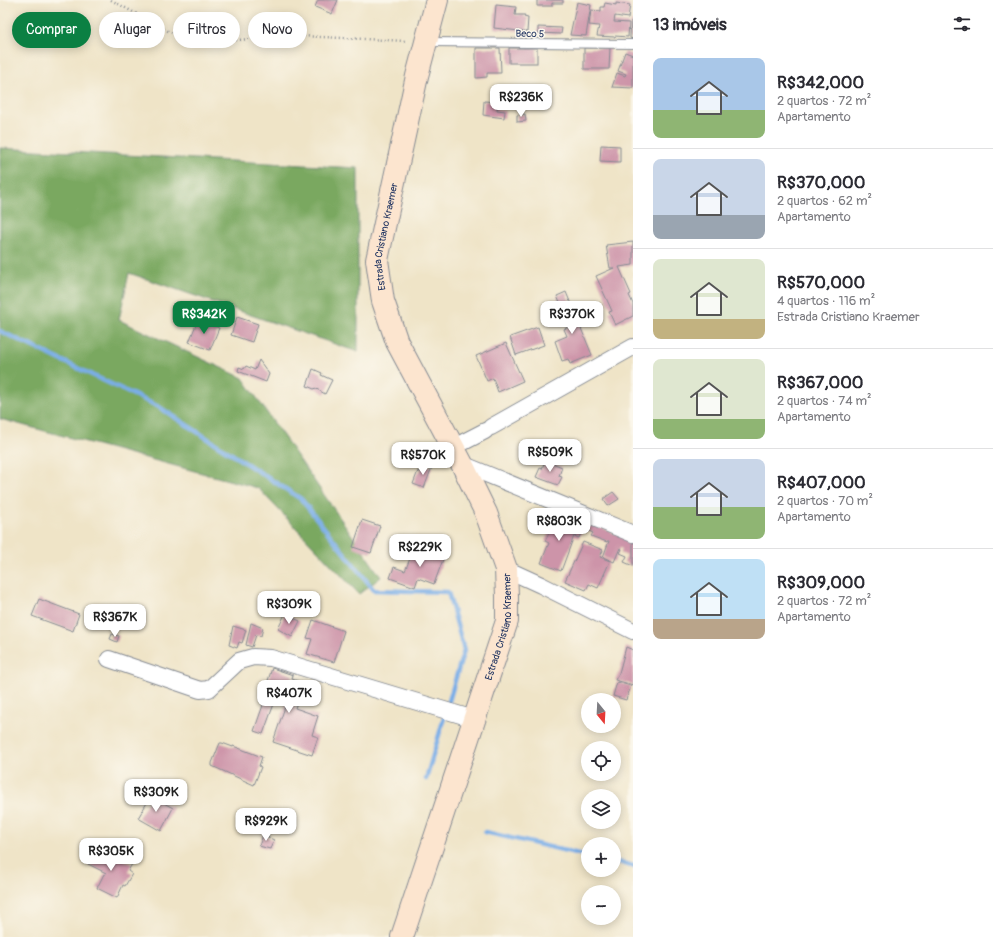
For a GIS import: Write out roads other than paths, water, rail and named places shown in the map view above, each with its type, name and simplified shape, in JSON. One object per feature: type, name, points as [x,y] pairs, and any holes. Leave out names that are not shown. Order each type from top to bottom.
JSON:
[{"type":"main road","name":"Estrada Cristiano Kraemer","points":[[402,937],[507,621],[506,569],[486,513],[458,456],[397,342],[383,301],[376,260],[437,0]]},
{"type":"street","points":[[633,347],[488,429],[458,456],[633,534]]},
{"type":"street","points":[[506,569],[542,585],[633,631]]},
{"type":"street","points":[[109,659],[200,690],[209,689],[239,661],[252,656],[271,658],[474,718]]},
{"type":"lane","name":"Beco 5","points":[[426,42],[633,44]]},
{"type":"waterway","points":[[0,331],[159,407],[301,499],[374,590],[448,592],[464,650],[426,779]]},
{"type":"waterway","points":[[485,832],[581,854]]},
{"type":"waterway","points":[[621,863],[633,866]]}]
